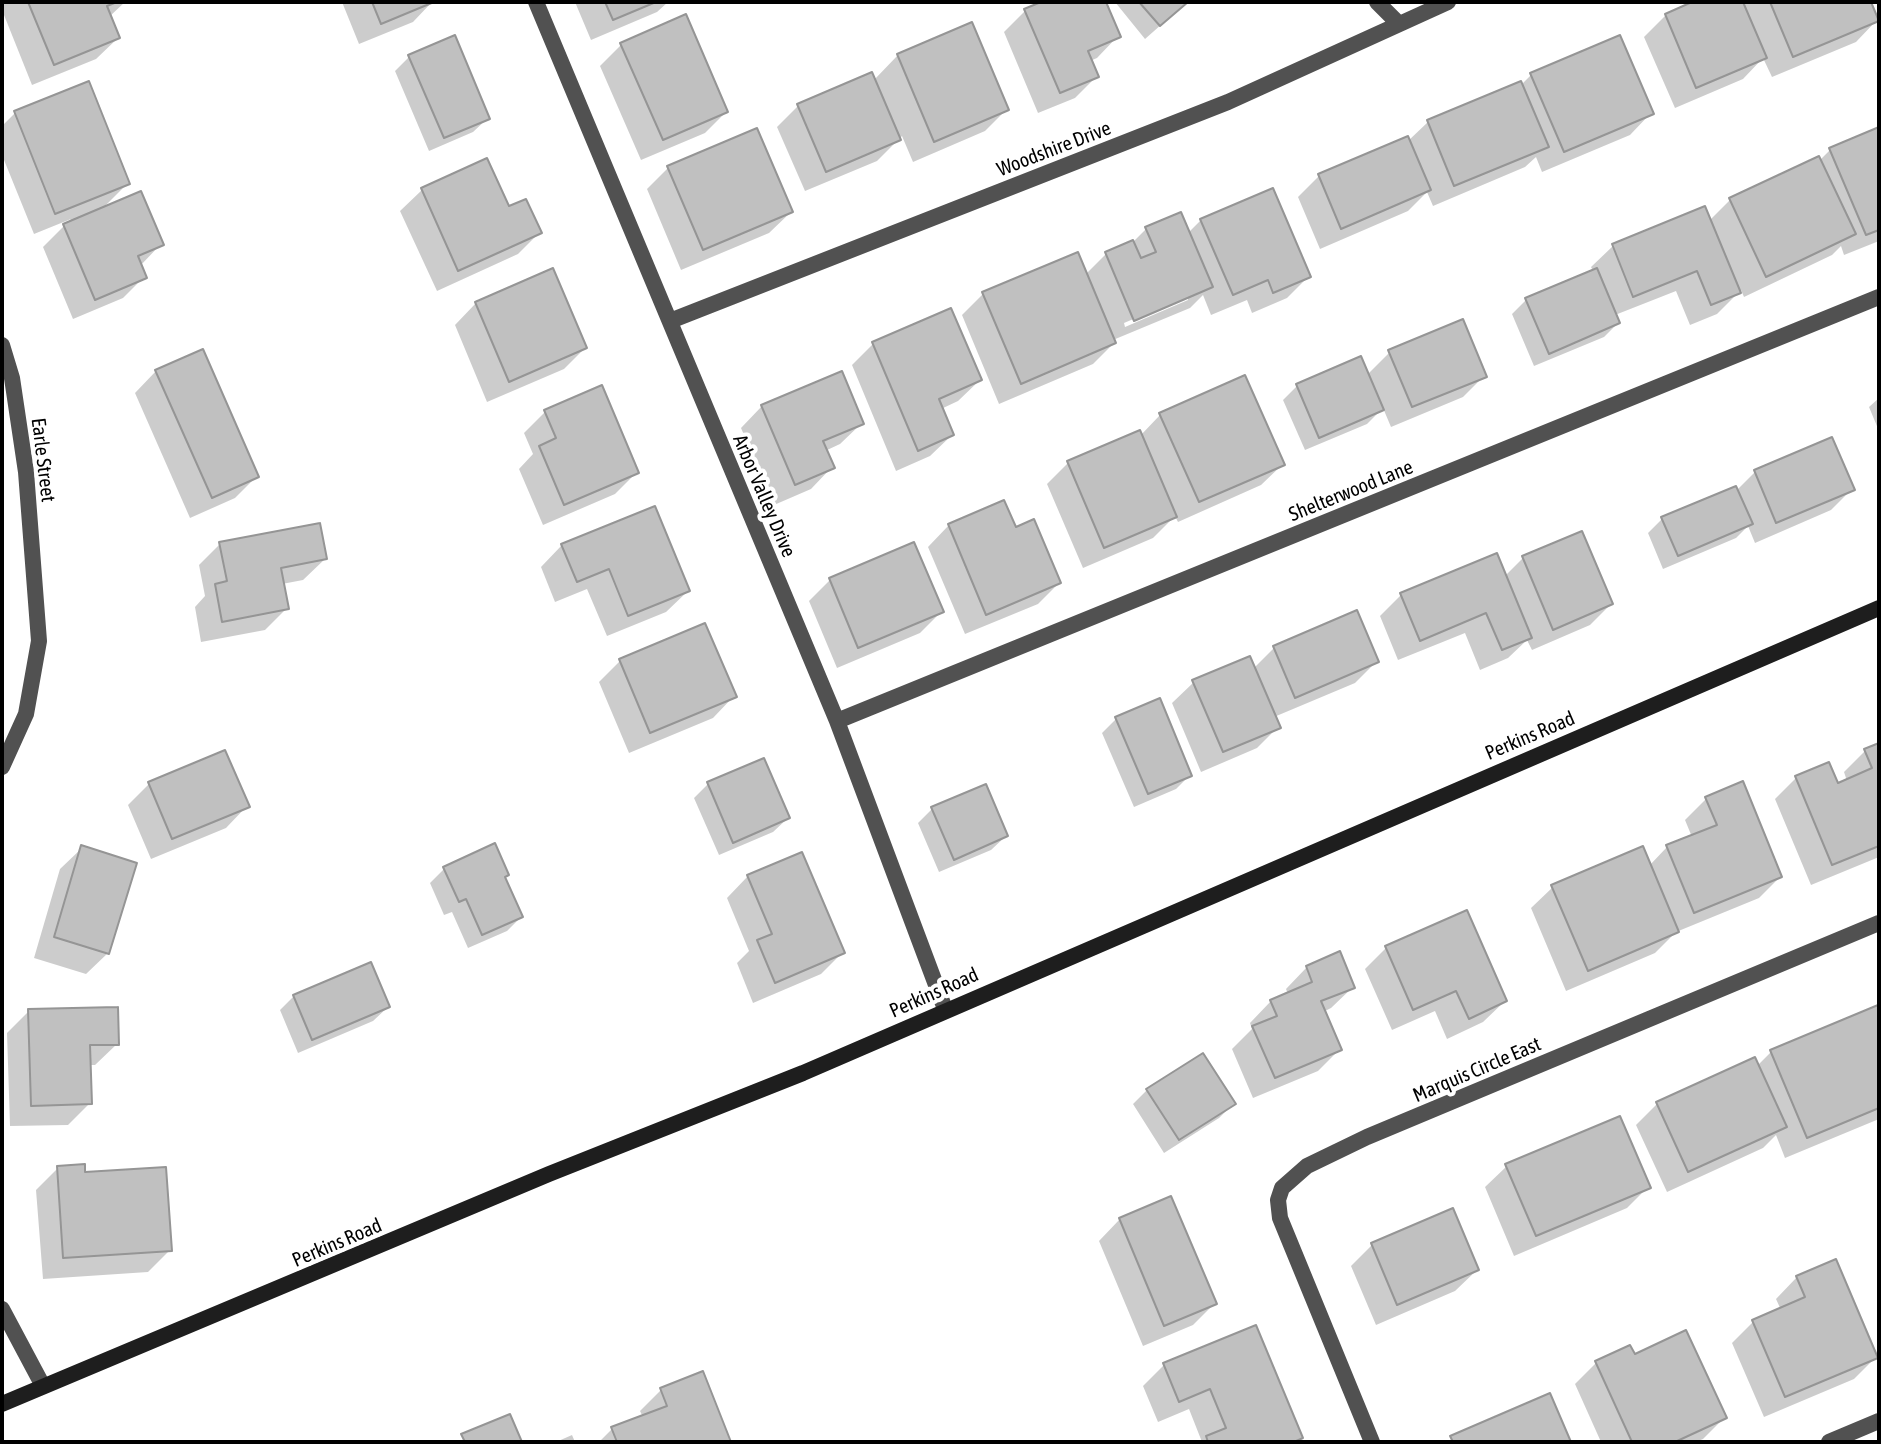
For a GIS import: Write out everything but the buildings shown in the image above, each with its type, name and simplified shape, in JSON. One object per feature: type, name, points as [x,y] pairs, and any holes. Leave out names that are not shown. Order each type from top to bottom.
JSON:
[{"type":"main road","name":"Perkins Road","points":[[2,1404],[549,1174],[803,1073],[945,1009],[1879,608]]},
{"type":"street","name":"Arbor Valley Drive","points":[[536,2],[837,721],[945,1009]]},
{"type":"street","points":[[1377,2],[1399,24]]},
{"type":"street","name":"Woodshire Drive","points":[[670,321],[1228,102],[1448,2]]},
{"type":"street","name":"Shelterwood Lane","points":[[837,721],[1879,297]]},
{"type":"street","name":"Earle Street","points":[[2,345],[12,378],[26,472],[39,641],[26,714],[2,767]]},
{"type":"street","name":"Marquis Circle East","points":[[1372,1442],[1280,1218],[1278,1200],[1282,1188],[1307,1166],[1367,1137],[1879,923]]},
{"type":"street","points":[[2,1309],[43,1386]]},
{"type":"street","points":[[1829,1442],[1879,1421]]}]
